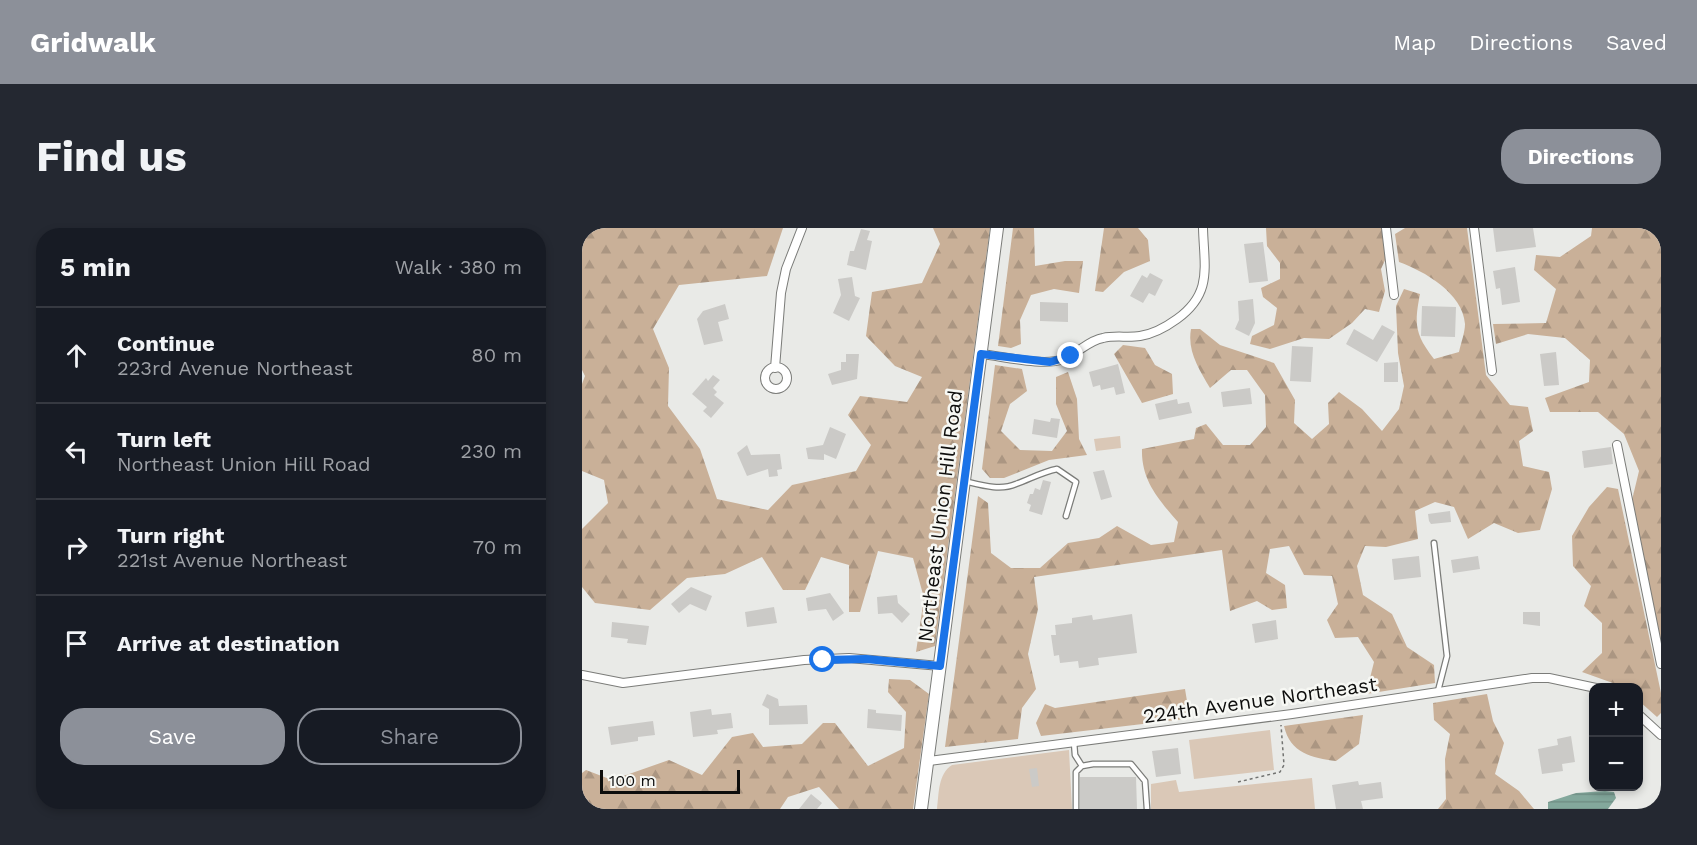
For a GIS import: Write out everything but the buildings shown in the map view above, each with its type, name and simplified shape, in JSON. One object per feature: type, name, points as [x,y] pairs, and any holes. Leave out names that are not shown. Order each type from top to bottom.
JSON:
[{"type":"street","points":[[775,368],[781,293],[786,269],[802,228]]},
{"type":"street","name":"Northeast Union Hill Road","points":[[921,809],[997,228]]},
{"type":"street","points":[[981,354],[1050,362],[1060,361],[1102,338],[1151,334],[1185,313],[1197,301],[1202,290],[1204,270],[1203,228]]},
{"type":"street","points":[[1386,228],[1394,295]]},
{"type":"street","points":[[1474,228],[1492,371]]},
{"type":"street","points":[[1617,445],[1661,664]]},
{"type":"street","points":[[582,675],[623,683],[804,660],[849,658],[940,666]]},
{"type":"street","name":"224th Avenue Northeast","points":[[929,760],[1279,716],[1532,678],[1549,678],[1589,686]]},
{"type":"street","points":[[1643,719],[1661,735]]},
{"type":"lane","points":[[964,481],[996,488],[1057,468],[1076,482],[1066,516]]},
{"type":"lane","points":[[1434,543],[1447,656],[1438,692]]},
{"type":"lane","points":[[1074,742],[1076,754],[1082,766]]},
{"type":"lane","points":[[1076,809],[1076,772],[1082,766],[1131,764],[1145,781],[1147,809]]},
{"type":"path","points":[[1238,782],[1280,772],[1284,765],[1279,716]]},
{"type":"shaded area","points":[[1120,436],[1121,448],[1096,451],[1094,439]]},
{"type":"shaded area","points":[[1270,730],[1274,770],[1194,779],[1189,740]]},
{"type":"shaded area","points":[[1069,750],[1072,809],[937,809],[944,773],[952,765]]},
{"type":"shaded area","points":[[1312,778],[1315,809],[1151,809],[1151,784],[1176,780],[1179,792]]},
{"type":"shaded area","points":[[1614,792],[1616,798],[1608,809],[1548,809],[1548,802],[1576,793]]},
{"type":"green space","points":[[582,228],[783,228],[767,276],[679,285],[653,329],[669,368],[668,406],[700,449],[717,499],[768,510],[792,485],[856,471],[871,445],[848,415],[860,396],[907,402],[922,377],[895,366],[866,336],[872,292],[922,283],[940,244],[933,228],[990,228],[935,646],[916,652],[924,598],[913,558],[878,551],[860,612],[849,612],[849,565],[821,557],[805,590],[783,590],[762,557],[725,574],[687,578],[650,610],[595,603],[582,587],[582,529],[608,503],[604,480],[582,471],[582,384],[585,376],[582,370]]},
{"type":"green space","points":[[1013,228],[1034,228],[1035,266],[1065,261],[1083,261],[1079,293],[1054,289],[1031,295],[1020,320],[1021,344],[1011,348],[998,346]]},
{"type":"green space","points":[[1104,228],[1138,228],[1148,240],[1150,261],[1124,272],[1103,292],[1095,291]]},
{"type":"green space","points":[[1266,228],[1382,228],[1386,258],[1381,269],[1385,291],[1379,312],[1365,309],[1352,323],[1329,339],[1304,338],[1270,349],[1250,344],[1252,336],[1274,325],[1277,308],[1263,297],[1261,288],[1280,279],[1280,263],[1267,246]]},
{"type":"green space","points":[[1405,228],[1467,228],[1486,375],[1510,405],[1528,407],[1533,431],[1519,441],[1523,466],[1549,472],[1552,489],[1540,530],[1518,533],[1494,523],[1468,539],[1454,507],[1435,502],[1415,511],[1418,539],[1386,547],[1365,546],[1357,566],[1363,595],[1392,614],[1407,647],[1434,665],[1435,683],[1366,694],[1374,662],[1358,637],[1335,638],[1327,620],[1338,604],[1332,576],[1304,575],[1289,546],[1270,549],[1266,573],[1285,585],[1287,608],[1272,610],[1257,601],[1230,611],[1222,550],[1034,577],[1038,609],[1028,654],[1036,689],[1022,708],[1018,739],[945,747],[978,496],[988,503],[991,553],[1011,568],[1040,568],[1068,543],[1099,538],[1117,526],[1151,545],[1174,542],[1178,522],[1148,480],[1142,460],[1142,449],[1194,439],[1196,428],[1206,424],[1223,445],[1250,445],[1266,427],[1265,395],[1247,370],[1231,370],[1210,388],[1192,352],[1191,329],[1200,329],[1220,345],[1274,363],[1295,400],[1294,423],[1312,439],[1329,424],[1328,403],[1339,392],[1362,409],[1382,431],[1399,409],[1404,386],[1398,353],[1396,306],[1404,289],[1420,294],[1417,314],[1418,329],[1423,343],[1434,359],[1459,352],[1465,327],[1463,313],[1450,293],[1430,277],[1399,262],[1395,234]]},
{"type":"green space","points":[[1592,228],[1661,228],[1661,642],[1632,500],[1639,471],[1624,434],[1598,412],[1550,412],[1545,398],[1589,382],[1590,360],[1565,338],[1528,334],[1496,344],[1493,324],[1546,323],[1556,289],[1534,270],[1536,255],[1560,257],[1591,236]]},
{"type":"green space","points":[[1123,345],[1145,348],[1155,365],[1172,374],[1173,394],[1142,403],[1114,354]]},
{"type":"green space","points":[[995,365],[1022,369],[1027,391],[1010,404],[1001,431],[1020,450],[1052,451],[1067,431],[1056,404],[1056,377],[1068,372],[1077,399],[1079,439],[1087,455],[1049,460],[1004,478],[990,478],[982,469]]},
{"type":"green space","points":[[1607,487],[1618,489],[1661,693],[1661,713],[1657,717],[1643,705],[1643,683],[1613,683],[1582,672],[1602,653],[1602,623],[1584,606],[1591,586],[1573,566],[1572,536],[1589,507]]},
{"type":"green space","points":[[889,679],[910,680],[929,694],[913,809],[839,809],[819,787],[788,797],[780,809],[582,809],[582,773],[586,770],[612,780],[669,760],[702,775],[732,737],[753,733],[763,747],[802,744],[823,723],[835,723],[868,766],[904,748],[906,712],[888,692]]},
{"type":"green space","points":[[1185,689],[1189,713],[1185,719],[1041,736],[1036,723],[1045,704],[1055,708]]},
{"type":"green space","points":[[1487,694],[1493,721],[1504,743],[1495,774],[1519,791],[1534,809],[1438,809],[1446,799],[1445,759],[1450,734],[1434,720],[1433,703]]},
{"type":"green space","points":[[1363,715],[1359,744],[1336,761],[1311,756],[1297,748],[1291,742],[1284,726]]},
{"type":"route","points":[[823,660],[849,658],[940,666],[981,354],[1050,362],[1071,356]]}]
